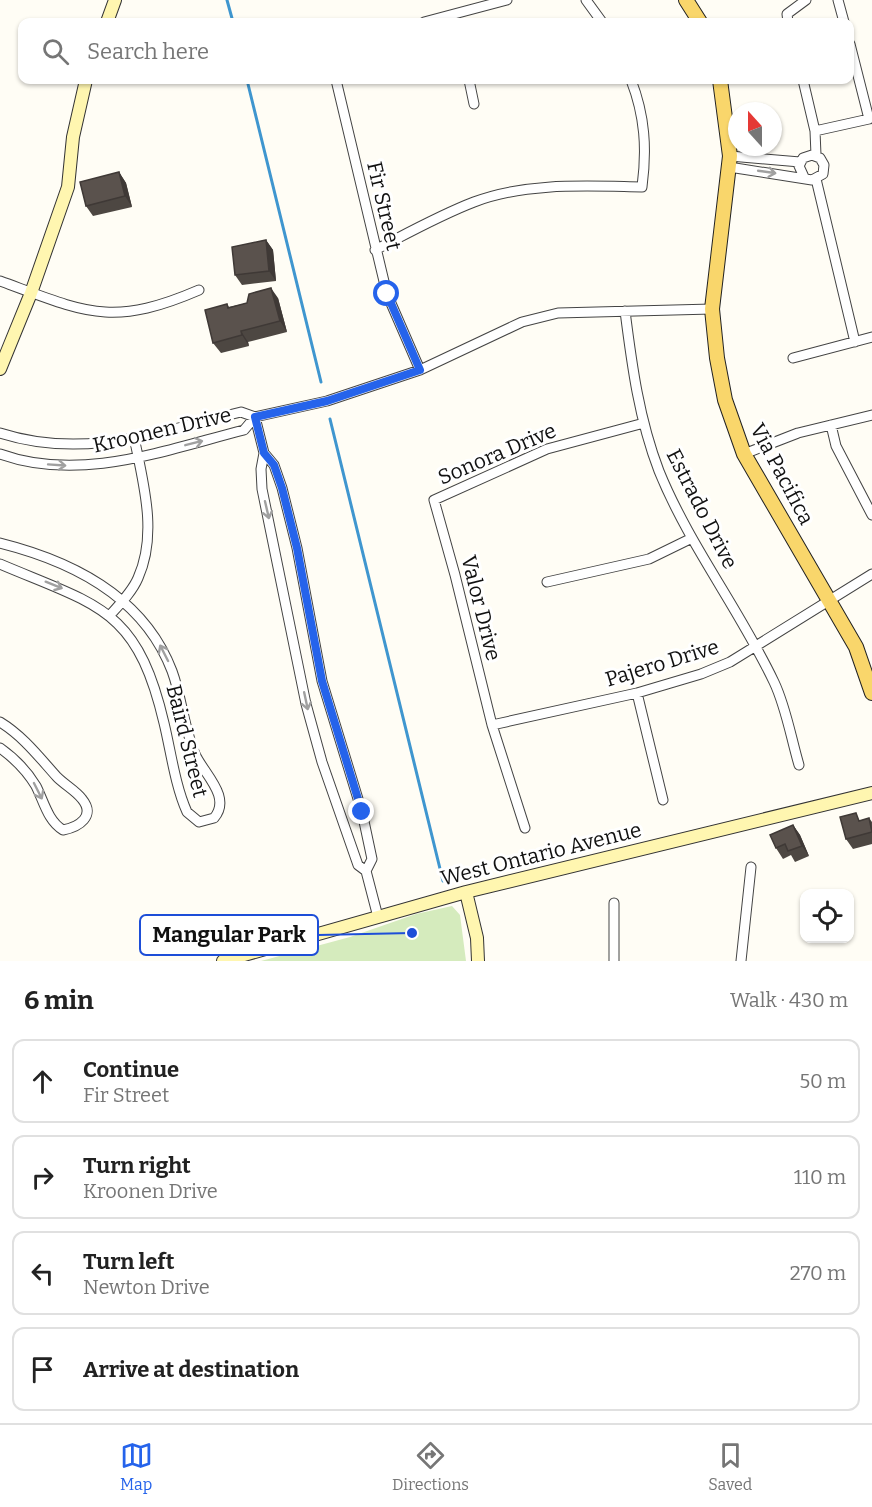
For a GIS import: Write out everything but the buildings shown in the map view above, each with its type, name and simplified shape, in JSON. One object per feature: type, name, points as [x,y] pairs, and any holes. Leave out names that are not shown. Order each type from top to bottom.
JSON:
[{"type":"main road","points":[[108,18],[115,0]]},
{"type":"main road","points":[[686,0],[697,18]]},
{"type":"main road","points":[[0,369],[31,293],[68,187],[73,137],[85,84]]},
{"type":"main road","name":"Via Pacifica","points":[[720,84],[729,162],[712,309],[717,358],[725,400],[744,454],[856,647],[872,693]]},
{"type":"main road","name":"West Ontario Avenue","points":[[223,961],[466,892],[872,793]]},
{"type":"main road","points":[[466,892],[477,938],[478,961]]},
{"type":"street","points":[[458,18],[507,0]]},
{"type":"street","points":[[586,0],[599,18]]},
{"type":"street","points":[[787,18],[806,0]]},
{"type":"street","points":[[838,0],[843,18]]},
{"type":"street","points":[[814,132],[869,119],[854,63]]},
{"type":"street","name":"Fir Street","points":[[337,84],[387,294],[420,370]]},
{"type":"street","points":[[470,84],[474,104]]},
{"type":"street","points":[[375,250],[448,213],[476,201],[510,192],[568,185],[642,187],[646,156],[645,124],[632,84]]},
{"type":"street","points":[[729,162],[816,179],[823,174],[824,165],[816,156],[814,132],[804,84]]},
{"type":"street","points":[[729,162],[800,162],[807,156],[816,156]]},
{"type":"street","points":[[800,162],[800,171],[804,177]]},
{"type":"street","points":[[816,179],[855,342]]},
{"type":"street","points":[[0,281],[84,311],[130,313],[165,305],[199,290]]},
{"type":"street","name":"Kroonen Drive","points":[[0,433],[28,441],[78,446],[134,437],[241,412],[255,417],[327,401],[420,370],[522,321],[558,313],[712,309]]},
{"type":"street","name":"Estrado Drive","points":[[625,311],[634,382],[660,472],[692,538],[776,684],[799,765]]},
{"type":"street","points":[[793,358],[872,338]]},
{"type":"street","points":[[744,454],[798,433],[872,415]]},
{"type":"street","points":[[255,417],[264,453],[261,469],[262,489],[306,704],[347,840],[357,865],[366,871]]},
{"type":"street","name":"Kroonen Drive","points":[[0,454],[24,462],[70,466],[104,464],[244,430],[255,417]]},
{"type":"street","name":"Sonora Drive","points":[[434,500],[547,449],[644,423]]},
{"type":"street","points":[[831,425],[836,446],[872,515]]},
{"type":"street","points":[[110,615],[138,579],[148,542],[145,490],[134,437]]},
{"type":"street","points":[[264,453],[274,465],[282,488],[297,548],[322,681],[362,812],[372,859],[366,871],[378,917]]},
{"type":"street","name":"Valor Drive","points":[[434,500],[492,725],[525,828]]},
{"type":"street","points":[[548,582],[649,559],[692,538]]},
{"type":"street","name":"Baird Street","points":[[0,543],[92,578],[123,600],[157,639],[170,667],[190,741],[222,801],[219,812],[210,820],[199,822],[187,812],[148,669],[128,634],[110,615],[82,597],[0,564]]},
{"type":"street","name":"Pajero Drive","points":[[492,725],[637,693],[701,674],[730,662],[754,645],[872,574]]},
{"type":"street","points":[[637,693],[663,800]]},
{"type":"street","points":[[0,722],[12,729],[68,787],[83,799],[87,815],[83,823],[63,830],[55,825],[35,784],[16,759],[0,748]]},
{"type":"street","points":[[741,961],[751,867]]},
{"type":"street","points":[[614,903],[614,961]]},
{"type":"green space","points":[[452,906],[460,915],[466,961],[261,961],[350,937],[416,914]]},
{"type":"waterway","points":[[227,0],[232,18]]},
{"type":"waterway","points":[[248,84],[321,382]]},
{"type":"waterway","points":[[330,419],[443,881]]},
{"type":"place","name":"Mangular Park","points":[[412,933]]},
{"type":"route","points":[[362,812],[322,681],[297,548],[282,488],[274,465],[264,453],[255,417],[327,401],[420,370],[387,294]]}]
